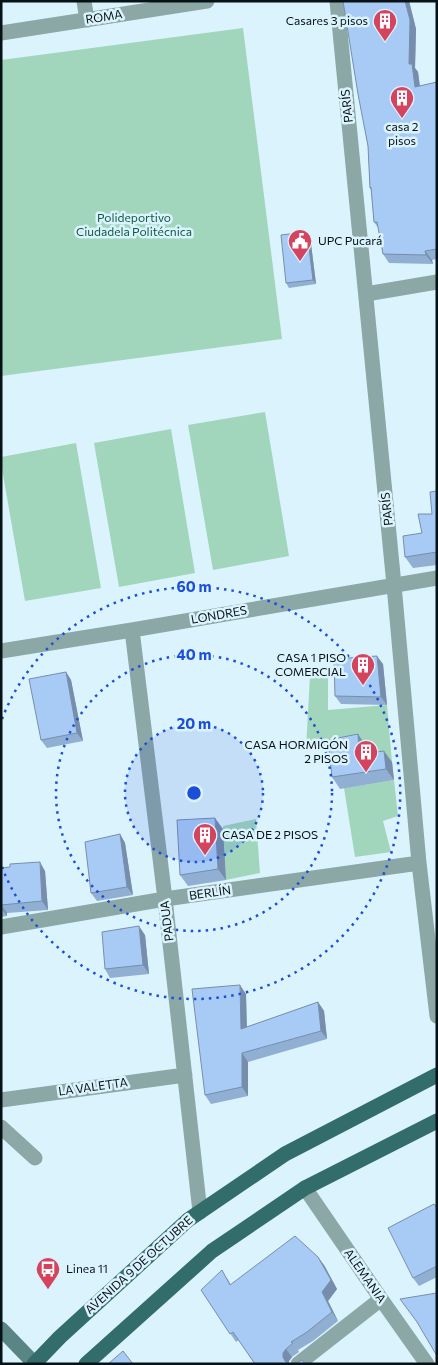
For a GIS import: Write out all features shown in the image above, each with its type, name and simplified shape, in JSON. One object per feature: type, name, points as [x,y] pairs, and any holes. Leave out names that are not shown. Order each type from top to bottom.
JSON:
[{"type":"main road","name":"AVENIDA 9 DE OCTUBRE","points":[[35,1363],[60,1337],[181,1226],[200,1212],[285,1154],[437,1075]]},
{"type":"main road","points":[[86,1364],[212,1251],[305,1188],[437,1121]]},
{"type":"street","points":[[84,1],[87,20]]},
{"type":"street","name":"ROMA","points":[[1,33],[207,1]]},
{"type":"street","name":"PARÍS","points":[[336,1],[366,294],[419,863],[437,1016]]},
{"type":"street","points":[[366,294],[437,282]]},
{"type":"street","name":"LONDRES","points":[[1,651],[437,578]]},
{"type":"street","name":"PADUA","points":[[132,630],[200,1212]]},
{"type":"street","name":"BERLÍN","points":[[1,927],[164,899],[419,863]]},
{"type":"street","name":"LA VALETTA","points":[[1,1100],[185,1075]]},
{"type":"street","points":[[1,1127],[35,1158]]},
{"type":"street","name":"ALEMANIA","points":[[305,1188],[428,1364]]},
{"type":"street","points":[[298,1364],[381,1299]]},
{"type":"street","points":[[1,1329],[35,1363]]},
{"type":"green space","name":"Polideportivo Ciudadela Politécnica","points":[[243,28],[282,339],[1,376],[1,60]]},
{"type":"green space","points":[[265,412],[289,556],[213,570],[188,425]]},
{"type":"green space","points":[[171,429],[195,573],[119,587],[94,443]]},
{"type":"green space","points":[[76,443],[101,588],[25,601],[1,457]]},
{"type":"green space","points":[[328,673],[328,710],[387,705],[392,762],[367,766],[366,746],[327,752],[326,746],[306,748],[310,676]]},
{"type":"green space","points":[[394,780],[398,816],[383,821],[391,852],[355,857],[344,788]]},
{"type":"green space","points":[[256,819],[260,873],[226,880],[223,826]]},
{"type":"building","points":[[343,1],[405,1],[410,20],[409,64],[412,64],[415,87],[437,82],[437,249],[425,251],[426,255],[383,254],[377,222],[374,222],[368,146]]},
{"type":"building","name":"UPC Pucará","points":[[307,232],[313,280],[286,283],[281,235]]},
{"type":"building","points":[[437,491],[437,552],[405,557],[403,536],[422,533],[418,514],[432,514],[430,492]]},
{"type":"building","name":"CASA 1 PISO COMERCIAL","points":[[377,656],[381,697],[335,696],[334,659]]},
{"type":"building","points":[[66,672],[77,733],[41,740],[29,679]]},
{"type":"building","points":[[358,734],[359,754],[384,751],[386,769],[332,777],[328,740]]},
{"type":"building","name":"CASA DE 2 PISOS","points":[[215,818],[218,869],[180,875],[177,820]]},
{"type":"building","points":[[120,834],[127,887],[91,893],[85,842]]},
{"type":"building","points":[[40,862],[42,901],[1,905],[1,868],[10,867],[10,864]]},
{"type":"building","points":[[139,926],[143,965],[105,969],[102,932]]},
{"type":"building","points":[[240,985],[241,1029],[318,1002],[321,1031],[242,1053],[242,1087],[205,1095],[192,989]]},
{"type":"building","points":[[434,1204],[437,1208],[437,1266],[413,1278],[388,1228]]},
{"type":"building","points":[[295,1236],[318,1257],[331,1280],[322,1292],[332,1312],[291,1342],[293,1343],[283,1353],[283,1357],[288,1364],[255,1364],[233,1332],[230,1334],[201,1290],[222,1270],[230,1285]]},
{"type":"building","points":[[437,1293],[437,1356],[417,1322],[400,1299]]},
{"type":"building","points":[[123,1351],[133,1364],[108,1364]]},
{"type":"building","points":[[302,1360],[305,1364],[296,1364]]},
{"type":"place","name":"Casares 3 pisos","points":[[385,42]]},
{"type":"place","name":"casa 2 pisos","points":[[402,119]]},
{"type":"place","name":"UPC Pucará","points":[[300,262]]},
{"type":"place","name":"CASA 1 PISO COMERCIAL","points":[[363,686]]},
{"type":"place","name":"CASA HORMIGÓN 2 PISOS","points":[[366,773]]},
{"type":"place","name":"CASA DE 2 PISOS","points":[[205,856]]},
{"type":"place","name":"Linea 11","points":[[48,1290]]}]
